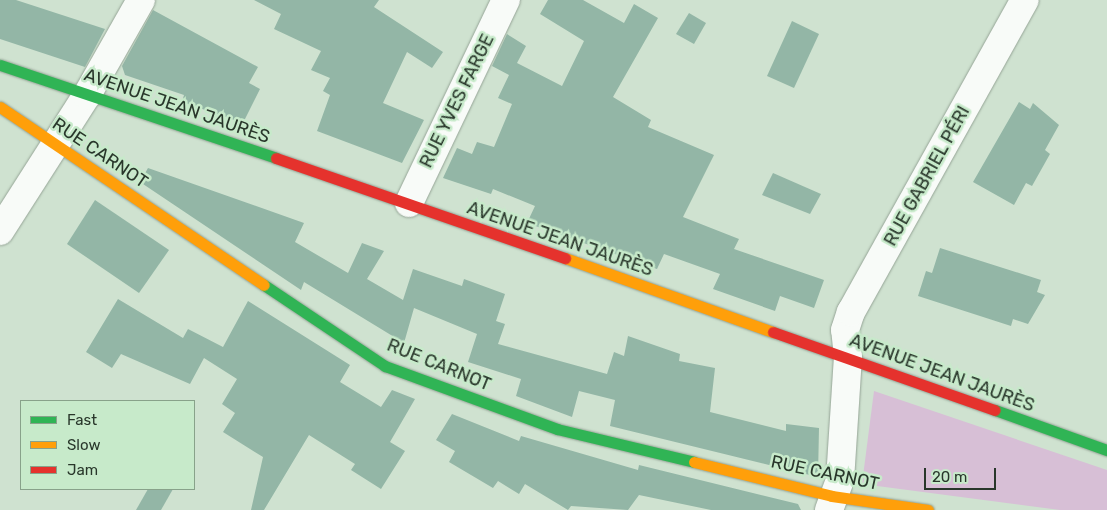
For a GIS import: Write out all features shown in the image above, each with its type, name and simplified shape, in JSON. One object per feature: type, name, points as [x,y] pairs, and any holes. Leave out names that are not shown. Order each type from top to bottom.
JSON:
[{"type":"main road","name":"AVENUE JEAN JAURÈS","points":[[0,65],[409,203],[1107,450]]},
{"type":"main road","name":"RUE CARNOT","points":[[0,107],[385,366],[557,428],[830,503],[928,510]]},
{"type":"street","points":[[0,231],[87,95],[141,0]]},
{"type":"street","name":"RUE YVES FARGE","points":[[409,203],[506,0]]},
{"type":"street","name":"RUE GABRIEL PÉRI","points":[[830,503],[840,480],[848,357],[845,330],[851,312],[1025,0]]},
{"type":"shaded area","points":[[874,391],[1107,470],[1107,510],[1060,510],[862,484]]},
{"type":"building","points":[[0,0],[16,0],[105,29],[85,67],[0,39]]},
{"type":"building","points":[[254,0],[379,0],[374,7],[443,52],[432,68],[407,52],[383,103],[424,120],[402,163],[317,131],[330,95],[323,91],[330,78],[311,70],[321,51],[274,29],[281,14]]},
{"type":"building","points":[[548,0],[583,0],[624,23],[634,4],[658,18],[613,97],[651,120],[648,127],[714,155],[683,217],[739,239],[734,249],[824,280],[814,308],[780,296],[775,311],[713,289],[720,274],[664,254],[657,269],[527,223],[535,206],[493,189],[491,194],[443,178],[457,148],[472,154],[477,142],[494,147],[512,104],[498,98],[509,75],[492,66],[507,34],[526,46],[517,63],[562,86],[584,41],[540,14]]},
{"type":"building","points":[[153,10],[258,67],[249,83],[260,89],[243,123],[182,102],[184,95],[125,75],[122,66]]},
{"type":"building","points":[[689,13],[706,23],[694,44],[676,34]]},
{"type":"building","points":[[792,21],[819,34],[794,88],[767,76]]},
{"type":"building","points":[[1019,102],[1030,109],[1033,103],[1059,125],[1045,150],[1050,154],[1032,186],[1026,183],[1014,205],[973,182]]},
{"type":"building","points":[[148,168],[304,223],[295,242],[348,273],[362,243],[384,251],[367,279],[403,300],[413,269],[462,286],[464,279],[505,294],[496,321],[505,324],[498,344],[607,374],[614,352],[624,356],[628,336],[680,354],[679,361],[715,368],[710,412],[786,431],[786,424],[819,428],[818,477],[610,426],[615,400],[579,391],[572,417],[516,396],[521,379],[468,362],[477,334],[414,308],[404,343],[304,282],[301,290],[140,182]]},
{"type":"building","points":[[773,173],[821,194],[810,214],[762,195]]},
{"type":"building","points":[[95,200],[169,250],[139,293],[67,244]]},
{"type":"building","points":[[940,248],[1041,280],[1037,292],[1045,295],[1028,324],[1013,319],[1011,326],[918,296],[926,271],[932,273]]},
{"type":"building","points":[[118,299],[183,338],[188,329],[223,347],[248,301],[350,365],[340,382],[381,407],[392,390],[415,399],[390,442],[405,451],[381,489],[351,470],[355,464],[309,435],[264,510],[251,510],[263,457],[223,432],[235,413],[222,404],[237,379],[204,358],[190,384],[121,354],[112,368],[86,352]]},
{"type":"building","points":[[452,414],[519,441],[521,436],[638,470],[639,465],[798,504],[801,510],[711,510],[639,495],[628,510],[571,506],[568,510],[525,484],[519,494],[498,481],[493,488],[449,462],[455,451],[436,440]]},
{"type":"building","points":[[147,490],[172,490],[161,510],[136,510]]},
{"type":"traffic: fast","points":[[0,65],[276,158]]},
{"type":"traffic: fast","points":[[264,285],[385,366],[557,429],[694,462]]},
{"type":"traffic: fast","points":[[995,410],[1107,450]]},
{"type":"traffic: slow","points":[[0,107],[264,285]]},
{"type":"traffic: slow","points":[[565,258],[773,332]]},
{"type":"traffic: slow","points":[[694,462],[832,496],[928,510]]},
{"type":"traffic: jam","points":[[276,158],[565,258]]},
{"type":"traffic: jam","points":[[773,332],[995,410]]}]
